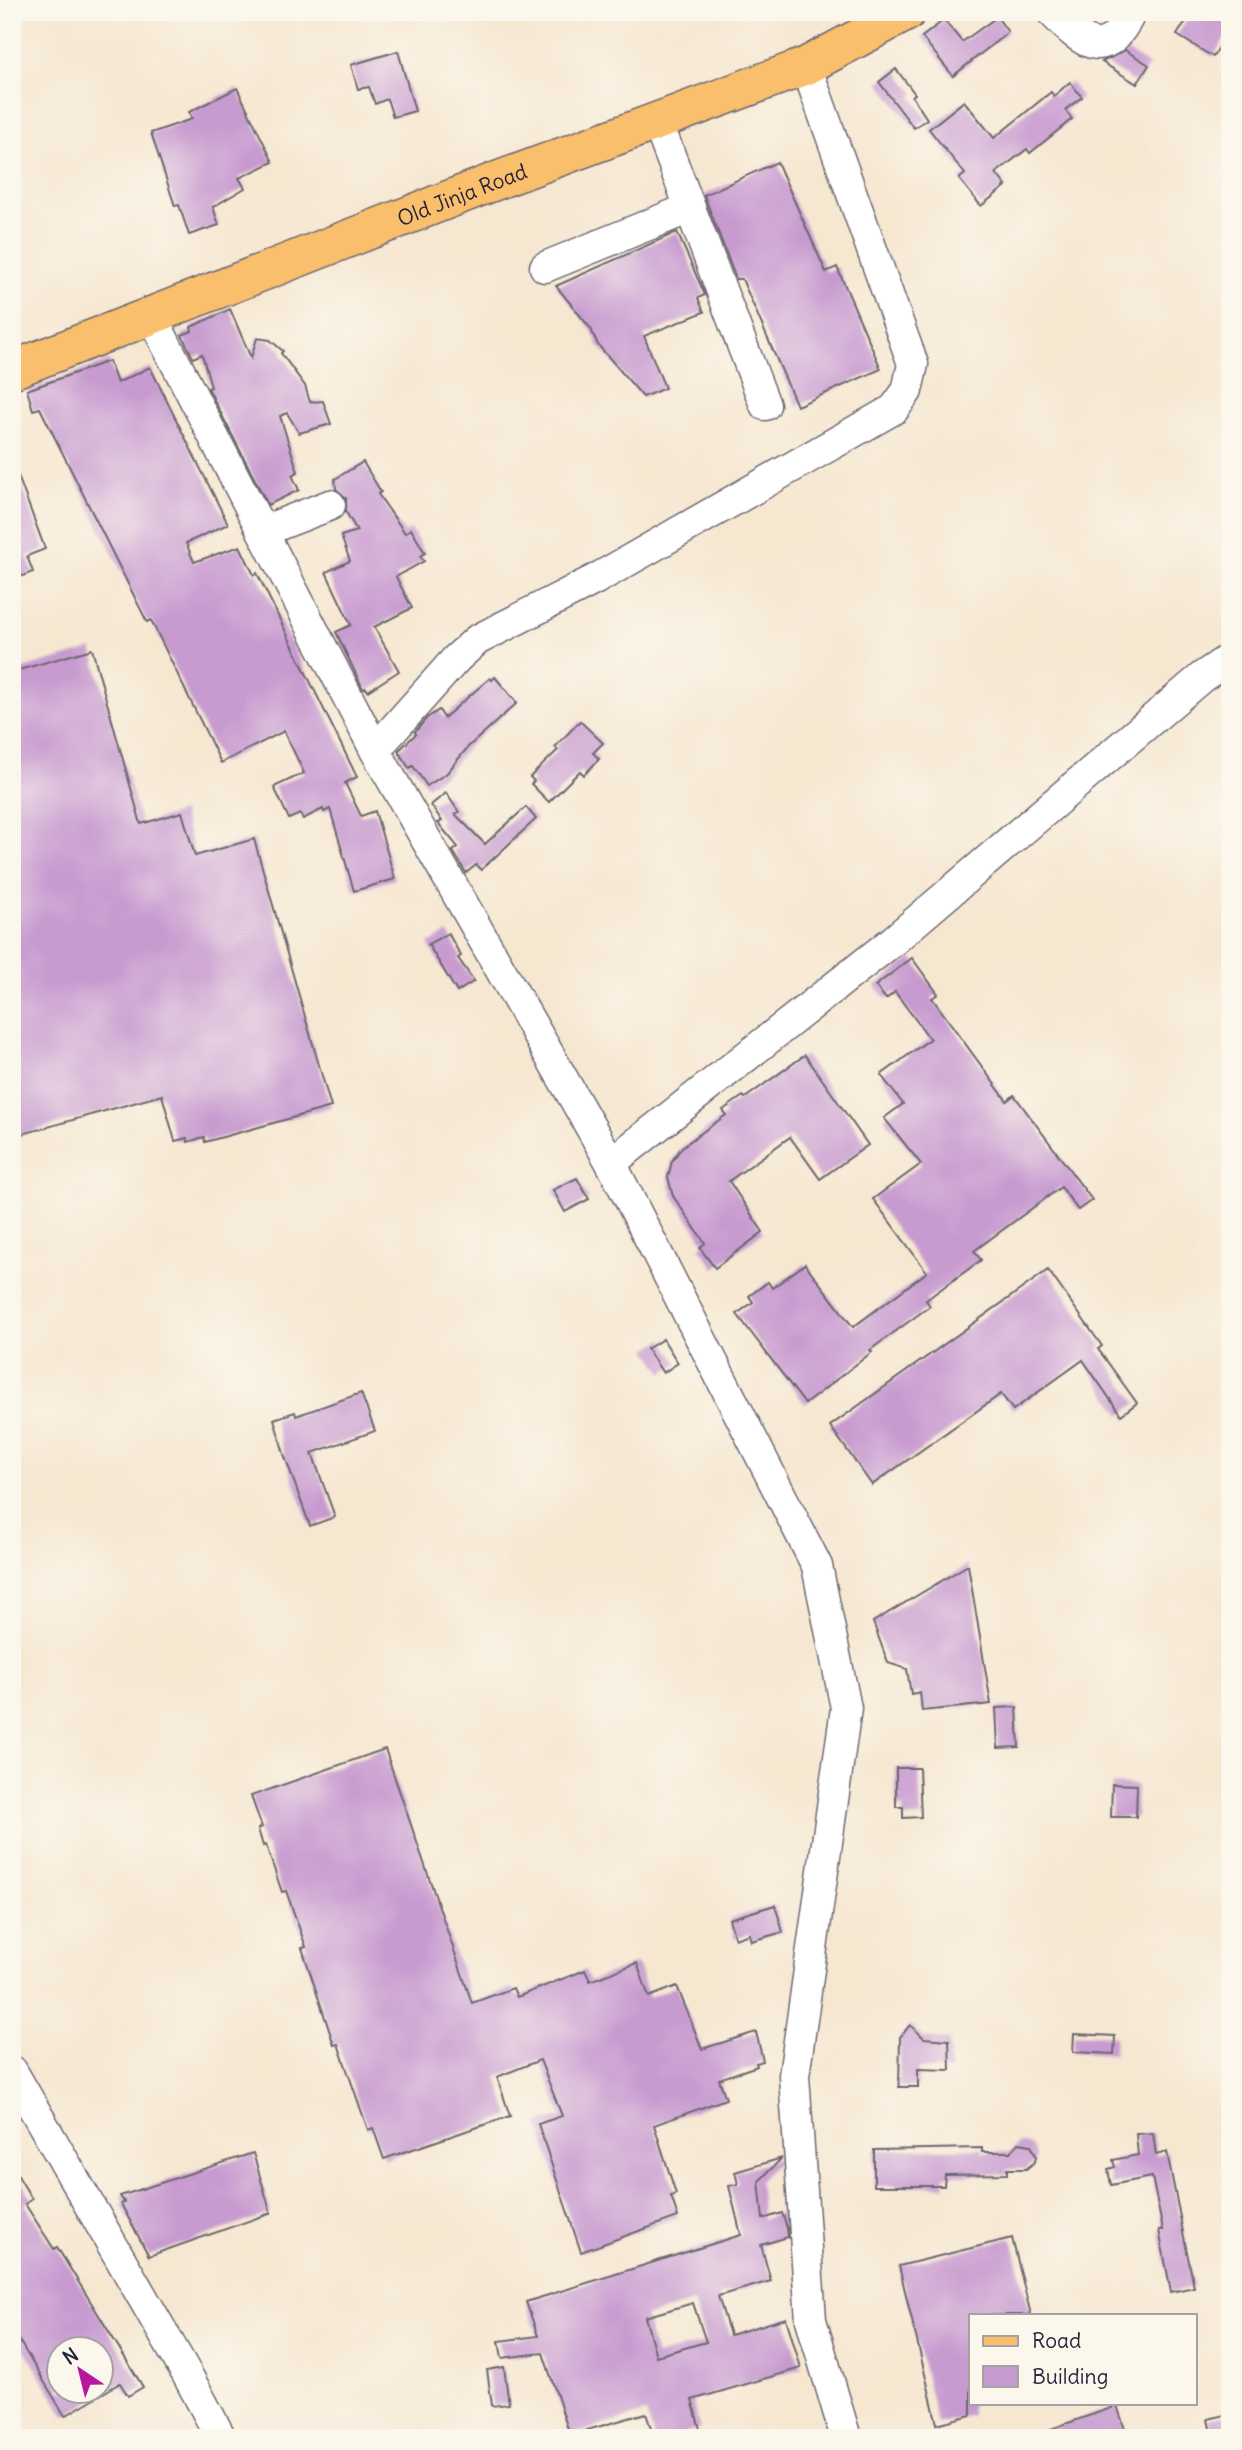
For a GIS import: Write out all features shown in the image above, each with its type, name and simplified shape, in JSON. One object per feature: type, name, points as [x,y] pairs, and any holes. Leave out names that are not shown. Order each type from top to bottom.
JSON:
[{"type":"main road","name":"Old Jinja Road","points":[[12,370],[806,66],[906,12]]},
{"type":"lane","points":[[1052,12],[1078,38],[1094,44],[1110,42],[1122,31],[1131,12]]},
{"type":"lane","points":[[375,750],[456,659],[477,640],[596,579],[894,409],[907,391],[913,364],[806,66]]},
{"type":"lane","points":[[657,121],[765,405]]},
{"type":"lane","points":[[545,267],[690,208]]},
{"type":"lane","points":[[151,315],[375,750],[611,1163],[817,1566],[846,1707],[794,2076],[811,2320],[846,2438]]},
{"type":"lane","points":[[263,531],[330,505]]},
{"type":"lane","points":[[611,1163],[894,940],[1202,677],[1230,658]]},
{"type":"lane","points":[[12,2070],[221,2438]]},
{"type":"building","points":[[1192,12],[1219,12],[1230,19],[1230,30],[1213,57],[1177,35]]},
{"type":"building","points":[[997,17],[1008,32],[953,76],[922,37],[944,20],[962,42]]},
{"type":"building","points":[[1125,50],[1149,65],[1137,84],[1102,62]]},
{"type":"building","points":[[398,51],[415,111],[393,117],[387,99],[375,104],[369,87],[358,89],[351,65]]},
{"type":"building","points":[[896,69],[915,94],[912,96],[927,119],[914,128],[879,82]]},
{"type":"building","points":[[1070,82],[1082,97],[1065,110],[1072,119],[1030,153],[1027,149],[996,173],[1006,186],[981,206],[959,179],[965,174],[929,129],[964,101],[994,138],[1051,92],[1054,96]]},
{"type":"building","points":[[237,88],[273,162],[239,178],[245,188],[213,207],[219,225],[189,235],[179,205],[175,206],[151,133],[192,119],[189,112]]},
{"type":"building","points":[[777,162],[826,272],[837,267],[881,369],[797,406],[742,279],[736,279],[704,195]]},
{"type":"building","points":[[677,232],[705,295],[698,298],[704,312],[644,336],[665,388],[643,397],[598,345],[591,329],[556,286]]},
{"type":"building","points":[[230,309],[251,358],[257,338],[270,340],[283,351],[281,353],[305,386],[310,402],[323,401],[331,424],[299,433],[287,413],[280,416],[298,472],[292,475],[299,490],[268,505],[208,388],[211,387],[202,354],[193,358],[182,335],[192,331],[191,327]]},
{"type":"building","points":[[109,361],[117,383],[150,367],[228,524],[186,543],[194,562],[240,546],[254,575],[257,573],[357,777],[345,783],[361,816],[375,811],[395,879],[354,891],[330,809],[324,812],[323,809],[303,819],[300,814],[289,819],[274,787],[304,773],[284,731],[221,763],[151,620],[147,622],[40,408],[33,410],[27,390]]},
{"type":"building","points":[[363,462],[381,492],[378,494],[405,533],[411,529],[425,553],[420,556],[424,561],[396,577],[412,608],[374,627],[399,671],[368,691],[363,689],[336,632],[351,625],[326,572],[350,561],[341,536],[357,531],[346,512],[346,498],[336,489],[335,479]]},
{"type":"building","points":[[14,465],[45,549],[27,556],[33,572],[12,580],[12,466]]},
{"type":"building","points":[[92,649],[141,824],[182,812],[195,856],[254,839],[331,1107],[205,1142],[204,1137],[188,1142],[187,1138],[175,1141],[162,1095],[12,1137],[12,672]]},
{"type":"building","points":[[495,677],[517,703],[468,747],[447,773],[427,786],[413,766],[409,768],[398,751],[416,734],[427,718],[439,710],[444,718],[490,678],[492,680]]},
{"type":"building","points":[[580,721],[603,743],[593,753],[599,759],[584,775],[580,771],[549,802],[531,784],[534,781],[530,777],[558,750],[555,747]]},
{"type":"building","points":[[446,793],[459,812],[455,814],[485,844],[526,807],[536,819],[481,870],[476,865],[466,873],[453,851],[458,847],[438,823],[442,821],[431,805]]},
{"type":"building","points":[[448,933],[461,956],[458,958],[474,981],[457,992],[428,944]]},
{"type":"building","points":[[912,958],[938,994],[932,998],[1007,1101],[1014,1095],[1092,1200],[1078,1210],[1061,1187],[974,1251],[981,1260],[926,1300],[930,1306],[870,1350],[872,1352],[805,1404],[737,1314],[753,1302],[749,1296],[768,1282],[772,1288],[805,1264],[853,1327],[927,1272],[873,1199],[921,1164],[884,1118],[903,1104],[881,1075],[930,1039],[895,992],[886,999],[875,986]]},
{"type":"building","points":[[805,1055],[868,1145],[820,1179],[790,1137],[729,1181],[763,1232],[715,1268],[700,1248],[705,1243],[673,1196],[668,1177],[672,1161],[682,1147],[726,1115],[723,1110],[743,1096],[745,1098]]},
{"type":"building","points":[[577,1178],[589,1199],[565,1212],[553,1190]]},
{"type":"building","points":[[1048,1270],[1102,1346],[1098,1349],[1137,1403],[1121,1415],[1083,1360],[1013,1410],[1001,1394],[872,1485],[830,1426]]},
{"type":"building","points":[[663,1339],[678,1363],[663,1373],[647,1349]]},
{"type":"building","points":[[361,1393],[375,1431],[312,1453],[335,1517],[310,1526],[274,1419],[295,1412],[296,1416]]},
{"type":"building","points":[[968,1565],[991,1704],[922,1711],[920,1692],[911,1694],[907,1669],[888,1663],[873,1622]]},
{"type":"building","points":[[1017,1707],[1019,1747],[998,1748],[996,1708]]},
{"type":"building","points":[[385,1749],[472,2003],[513,1988],[517,1997],[585,1970],[590,1981],[637,1963],[649,1997],[677,1986],[702,2049],[756,2032],[763,2061],[756,2063],[757,2066],[719,2079],[726,2099],[654,2125],[676,2194],[671,2196],[678,2217],[581,2252],[538,2124],[562,2116],[540,2060],[497,2077],[510,2116],[384,2159],[373,2128],[368,2130],[338,2044],[334,2045],[302,1948],[306,1947],[286,1891],[282,1892],[266,1845],[263,1846],[258,1829],[262,1827],[251,1796]]},
{"type":"building","points":[[896,1768],[919,1768],[921,1817],[903,1818],[903,1807],[896,1807]]},
{"type":"building","points":[[1112,1784],[1137,1785],[1136,1817],[1111,1817]]},
{"type":"building","points":[[775,1905],[783,1932],[751,1941],[749,1934],[735,1939],[729,1919]]},
{"type":"building","points":[[910,2025],[924,2038],[949,2040],[950,2070],[918,2069],[918,2087],[899,2087],[900,2037]]},
{"type":"building","points":[[1074,2034],[1115,2036],[1114,2054],[1073,2052]]},
{"type":"building","points":[[1153,2133],[1156,2155],[1167,2152],[1194,2287],[1171,2292],[1159,2230],[1163,2230],[1152,2177],[1111,2185],[1108,2169],[1115,2167],[1113,2160],[1138,2155],[1136,2134]]},
{"type":"building","points":[[1019,2143],[1031,2145],[1036,2156],[1035,2162],[1026,2169],[1007,2169],[1007,2174],[945,2175],[944,2186],[874,2186],[874,2150],[982,2148],[982,2152],[1010,2152]]},
{"type":"building","points":[[253,2153],[271,2213],[149,2256],[121,2204],[124,2202],[120,2196]]},
{"type":"building","points":[[782,2158],[759,2181],[763,2219],[782,2213],[788,2237],[761,2245],[771,2281],[718,2296],[730,2335],[786,2318],[801,2368],[692,2400],[700,2429],[672,2438],[654,2438],[646,2413],[570,2435],[543,2353],[502,2358],[499,2341],[538,2336],[526,2302],[741,2235],[729,2186],[738,2184],[735,2172]],"holes":[[[693,2303],[706,2342],[656,2356],[645,2317]]]},
{"type":"building","points":[[12,2166],[32,2199],[25,2204],[54,2249],[57,2247],[110,2334],[46,2334],[46,2385],[12,2329]]},
{"type":"building","points":[[1012,2238],[1031,2314],[969,2314],[971,2415],[937,2424],[899,2266]]},
{"type":"building","points":[[116,2343],[143,2387],[128,2396],[120,2383],[116,2385]]},
{"type":"building","points":[[504,2367],[509,2404],[492,2406],[487,2370]]},
{"type":"building","points":[[58,2404],[85,2404],[65,2416]]},
{"type":"building","points":[[1117,2406],[1128,2438],[1034,2438],[1033,2435]]},
{"type":"building","points":[[1230,2414],[1230,2438],[1212,2438],[1208,2419]]}]
